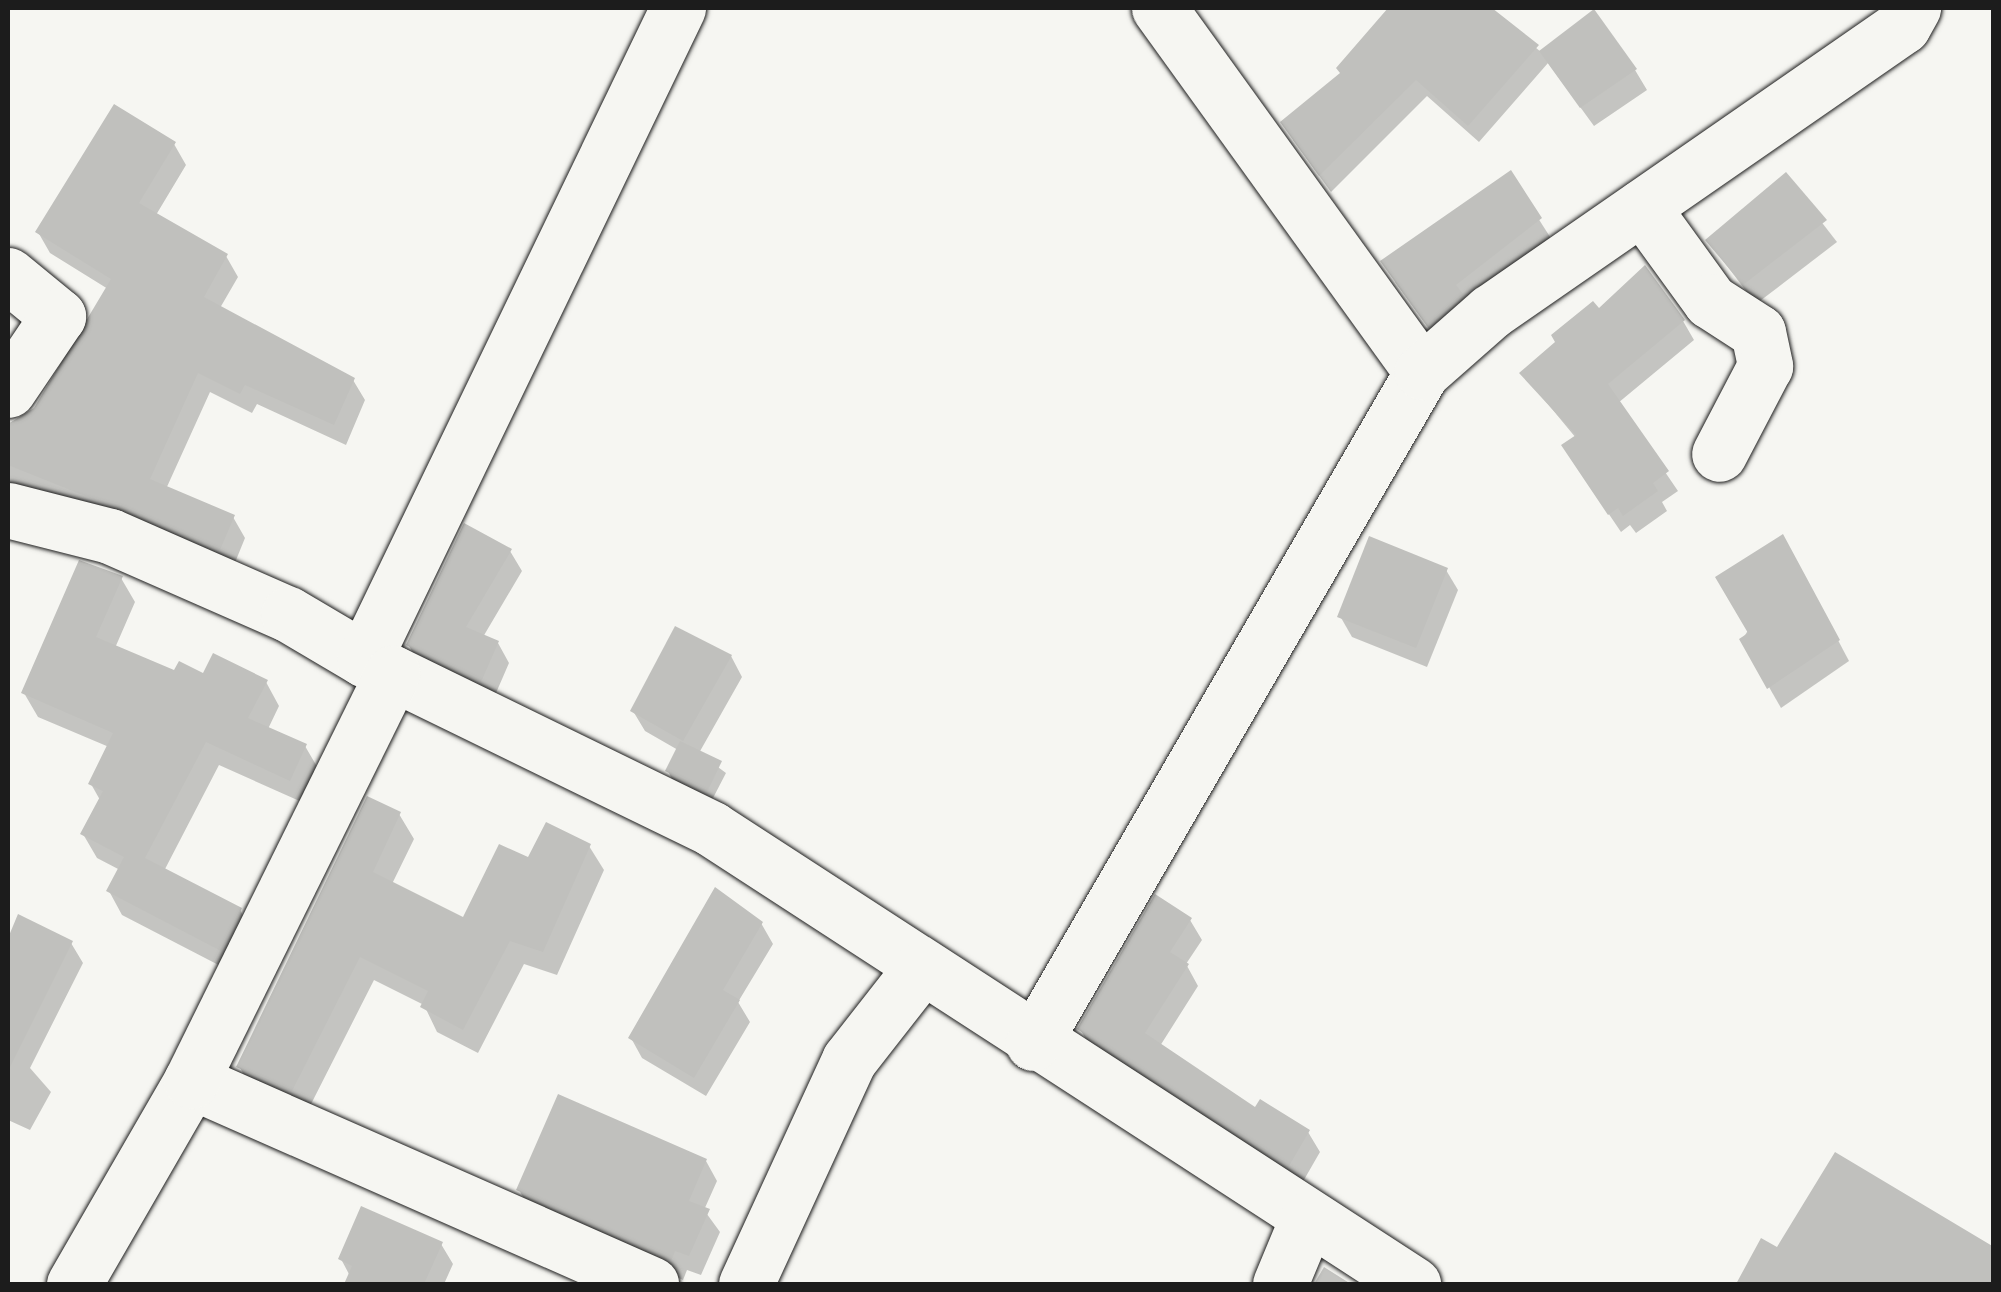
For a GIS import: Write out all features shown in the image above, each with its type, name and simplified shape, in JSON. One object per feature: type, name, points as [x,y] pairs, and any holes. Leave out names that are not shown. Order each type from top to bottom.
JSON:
[{"type":"street","points":[[74,1284],[190,1081],[678,8]]},
{"type":"street","points":[[1159,8],[1422,372]]},
{"type":"street","points":[[1032,1043],[1422,372],[1490,312],[1642,207],[1904,14]]},
{"type":"street","points":[[1642,207],[1710,300],[1758,332],[1765,366],[1719,454]]},
{"type":"street","points":[[8,274],[58,316],[8,390]]},
{"type":"street","points":[[8,510],[110,536],[288,614],[378,666],[712,830],[1032,1043],[1413,1284]]},
{"type":"street","points":[[746,1284],[849,1060],[920,968]]},
{"type":"street","points":[[190,1081],[651,1284]]},
{"type":"street","points":[[1280,1284],[1307,1219]]},
{"type":"building","points":[[1388,8],[1492,8],[1539,45],[1468,126],[1416,80],[1319,176],[1280,122],[1340,73],[1336,68]]},
{"type":"building","points":[[1594,9],[1637,69],[1580,108],[1539,51]]},
{"type":"building","points":[[114,104],[176,142],[139,203],[228,254],[204,297],[355,378],[334,425],[245,385],[240,394],[198,373],[150,479],[235,515],[220,550],[8,465],[8,424],[34,408],[111,279],[35,232]]},
{"type":"building","points":[[1511,170],[1542,218],[1456,285],[1463,294],[1427,326],[1380,261]]},
{"type":"building","points":[[1786,172],[1827,220],[1743,285],[1705,240]]},
{"type":"building","points":[[1645,265],[1685,320],[1608,384],[1669,471],[1653,483],[1658,491],[1623,516],[1618,508],[1608,515],[1561,445],[1576,435],[1519,373],[1555,342],[1551,335],[1593,301],[1599,308]]},
{"type":"building","points":[[464,523],[512,549],[466,627],[499,641],[481,682],[406,645]]},
{"type":"building","points":[[1783,534],[1840,640],[1767,689],[1739,639],[1748,633],[1715,577]]},
{"type":"building","points":[[1369,536],[1448,568],[1416,648],[1337,617]]},
{"type":"building","points":[[79,560],[123,576],[96,637],[174,670],[179,661],[203,673],[213,653],[268,680],[248,718],[307,744],[290,781],[206,742],[145,858],[242,908],[221,951],[106,891],[124,857],[80,834],[103,791],[88,784],[113,733],[21,693]]},
{"type":"building","points":[[675,626],[732,655],[683,741],[630,711]]},
{"type":"building","points":[[680,741],[722,761],[707,792],[665,771]]},
{"type":"building","points":[[367,796],[401,812],[373,872],[463,917],[499,844],[528,857],[546,822],[591,844],[543,952],[510,941],[463,1030],[420,1007],[428,991],[360,957],[292,1091],[236,1067]]},
{"type":"building","points":[[715,887],[763,922],[723,990],[740,1000],[694,1078],[628,1038]]},
{"type":"building","points":[[1155,894],[1192,918],[1170,952],[1189,964],[1145,1033],[1255,1107],[1260,1099],[1310,1130],[1289,1166],[1077,1029]]},
{"type":"building","points":[[18,914],[73,941],[8,1071],[8,938]]},
{"type":"building","points":[[558,1094],[707,1159],[689,1201],[710,1209],[689,1256],[675,1251],[671,1261],[516,1190]]},
{"type":"building","points":[[1835,1152],[1994,1247],[1994,1284],[1736,1284],[1761,1238],[1777,1247]]},
{"type":"building","points":[[361,1206],[443,1242],[424,1284],[344,1284],[352,1266],[338,1259]]}]
